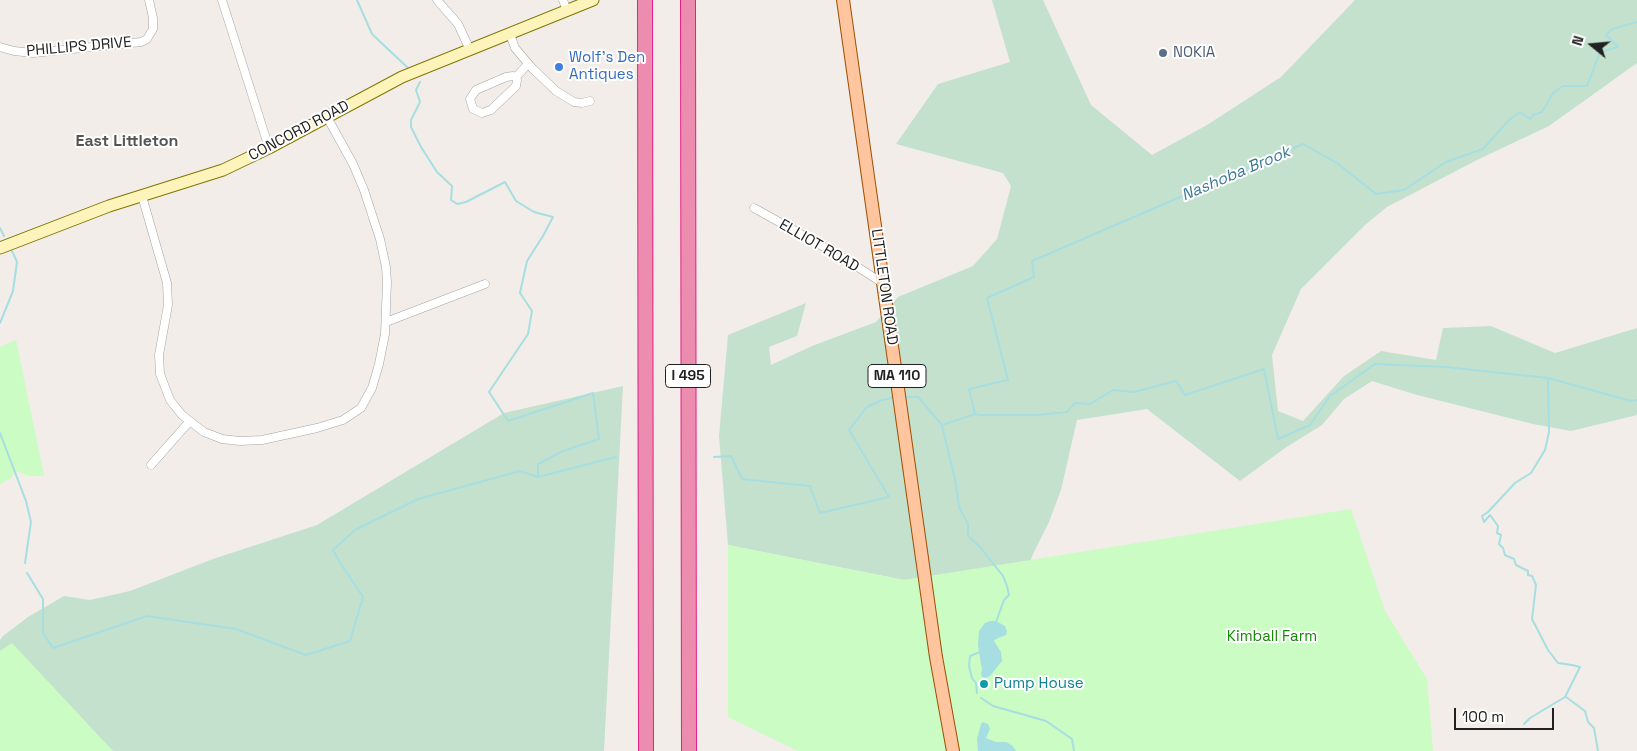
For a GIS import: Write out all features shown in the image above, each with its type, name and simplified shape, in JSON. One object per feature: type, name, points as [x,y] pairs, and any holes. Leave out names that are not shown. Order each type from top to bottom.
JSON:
[{"type":"highway","name":"I 495","points":[[645,0],[646,751]]},
{"type":"highway","name":"I 495","points":[[688,0],[689,751]]},
{"type":"main road","name":"CONCORD ROAD","points":[[0,248],[109,206],[223,170],[269,148],[402,77],[510,34],[565,5],[594,0]]},
{"type":"main road","name":"LITTLETON ROAD","points":[[843,0],[936,657],[953,751]]},
{"type":"street","name":"PHILLIPS DRIVE","points":[[1,50],[33,53],[141,42],[150,36],[153,26],[149,0]]},
{"type":"street","points":[[222,0],[269,148]]},
{"type":"street","points":[[436,0],[458,24],[470,50]]},
{"type":"street","points":[[510,34],[515,48],[528,64],[556,91],[567,99],[578,103],[590,101]]},
{"type":"street","points":[[516,77],[528,64]]},
{"type":"street","points":[[506,76],[516,77],[517,83],[514,89],[489,112],[478,112],[473,108],[470,99],[476,90],[506,76]]},
{"type":"street","points":[[142,196],[167,283],[168,305],[159,356],[160,374],[170,400],[188,422],[213,436],[240,441],[262,440],[344,420],[361,408],[369,396],[383,349],[387,300],[386,267],[380,239],[364,190],[356,170],[327,116]]},
{"type":"street","name":"ELLIOT ROAD","points":[[754,208],[842,257],[884,284]]},
{"type":"street","points":[[386,322],[485,284]]},
{"type":"street","points":[[151,465],[188,422]]},
{"type":"green space","points":[[992,0],[1043,0],[1091,105],[1152,155],[1207,125],[1281,77],[1355,0],[1637,0],[1637,63],[1549,126],[1477,160],[1387,207],[1365,225],[1301,289],[1272,355],[1278,411],[1303,421],[1344,376],[1381,351],[1436,360],[1443,328],[1491,326],[1555,353],[1637,328],[1637,415],[1571,431],[1533,424],[1417,395],[1372,381],[1344,399],[1322,425],[1285,448],[1240,481],[1147,409],[1077,420],[1061,490],[1049,522],[1016,593],[932,576],[904,580],[728,545],[719,436],[728,335],[806,303],[797,336],[769,347],[771,365],[812,346],[876,322],[898,297],[973,266],[997,239],[1011,186],[1003,173],[896,144],[938,84],[1010,62]]},
{"type":"green space","points":[[16,340],[44,476],[28,476],[17,471],[11,478],[0,484],[0,347]]},
{"type":"green space","points":[[623,386],[604,751],[94,751],[0,726],[0,640],[28,617],[64,596],[90,600],[130,591],[213,559],[317,525],[504,413]]},
{"type":"green space","name":"Kimball Farm","points":[[1351,509],[1385,611],[1427,679],[1433,751],[798,751],[728,717],[728,545],[904,580]]},
{"type":"green space","points":[[12,643],[113,751],[0,751],[0,651]]},
{"type":"water","points":[[996,621],[1005,626],[1007,631],[1006,635],[994,641],[1001,652],[1002,661],[990,676],[985,678],[982,677],[981,673],[978,645],[979,631],[985,623]]},
{"type":"water","points":[[983,722],[988,724],[990,729],[986,738],[996,742],[1006,742],[1013,746],[1016,751],[978,751],[977,739]]},
{"type":"waterway","points":[[357,0],[372,34],[408,68]]},
{"type":"waterway","name":"Nashoba Brook","points":[[905,397],[918,397],[942,425],[975,414],[969,389],[1008,380],[987,298],[1034,277],[1032,261],[1303,144],[1337,163],[1376,194],[1404,190],[1446,162],[1483,149],[1509,120],[1520,112],[1530,119],[1533,115],[1542,112],[1553,93],[1563,86],[1587,86],[1600,52],[1618,47],[1606,35],[1612,29],[1637,22]]},
{"type":"waterway","points":[[420,82],[416,90],[420,102],[411,120],[411,127],[437,172],[452,186],[451,200],[457,204],[466,202],[505,182],[516,201],[534,212],[553,217],[527,261],[520,293],[532,311],[528,334],[489,392],[508,421],[593,393],[599,439],[563,451],[538,464],[538,477]]},
{"type":"waterway","points":[[0,228],[4,236]]},
{"type":"waterway","points":[[0,323],[13,291],[17,262],[12,251]]},
{"type":"waterway","points":[[975,414],[1037,415],[1067,412],[1075,403],[1090,404],[1113,390],[1134,392],[1176,381],[1185,395],[1264,369],[1278,439],[1310,425],[1330,396],[1375,364],[1446,367],[1548,378],[1631,401],[1637,400]]},
{"type":"waterway","points":[[1524,724],[1530,718],[1565,697],[1580,667],[1558,663],[1548,650],[1532,619],[1536,585],[1532,576],[1528,575],[1528,571],[1516,565],[1514,559],[1505,555],[1503,548],[1499,544],[1501,535],[1497,533],[1498,526],[1490,515],[1484,522],[1482,516],[1515,483],[1531,473],[1545,450],[1549,432],[1548,378]]},
{"type":"waterway","name":"Nashoba Brook","points":[[714,457],[731,456],[742,479],[810,486],[820,513],[889,497],[849,430],[867,407],[882,400],[892,398]]},
{"type":"waterway","points":[[942,426],[955,479],[959,507],[968,524],[968,536],[980,547],[1003,576],[1007,586],[1009,595],[1004,600],[996,622]]},
{"type":"waterway","points":[[0,433],[26,501],[31,522],[25,563]]},
{"type":"waterway","points":[[27,573],[43,599],[43,633],[53,648],[147,616],[236,629],[306,655],[350,641],[363,597],[333,550],[355,530],[418,499],[520,471],[538,477],[616,457]]},
{"type":"waterway","points":[[977,693],[976,683],[972,678],[969,666],[970,656],[980,652]]},
{"type":"waterway","points":[[1566,697],[1585,711],[1588,722],[1594,728],[1598,751]]},
{"type":"waterway","points":[[981,698],[993,706],[1046,721],[1072,739],[1074,751]]},
{"type":"place","name":"NOKIA","points":[[1163,53]]},
{"type":"place","name":"Wolf's Den Antiques","points":[[559,67]]},
{"type":"place","name":"Pump House","points":[[984,684]]},
{"type":"district","name":"East Littleton","points":[[127,142]]}]
